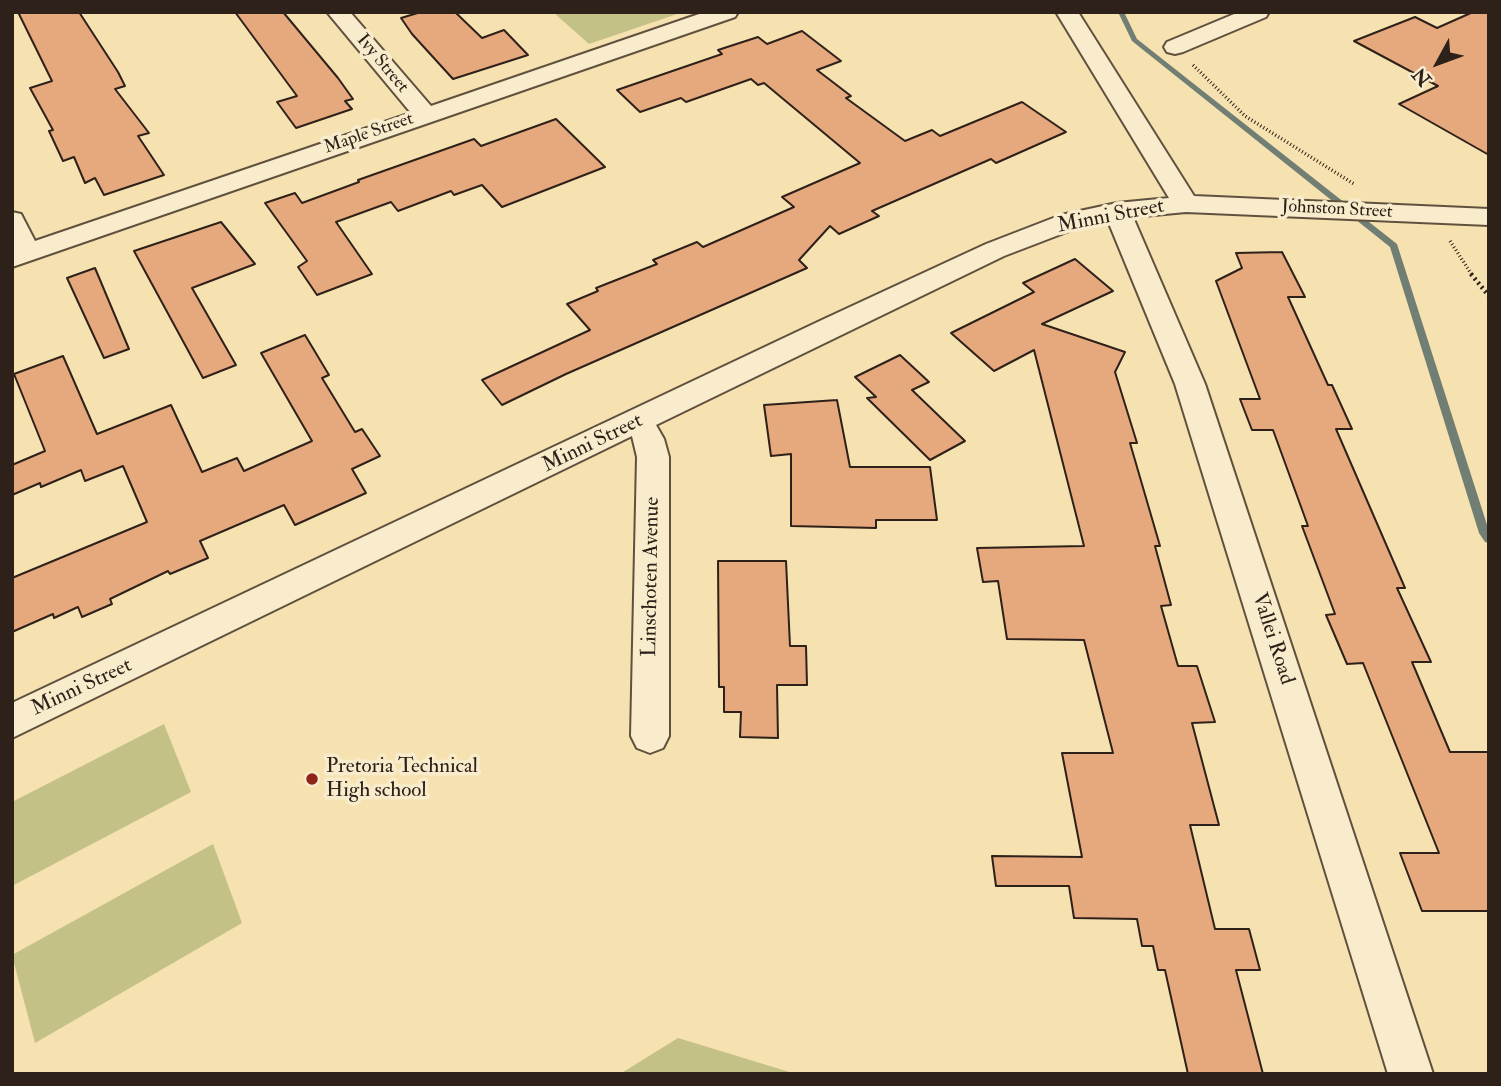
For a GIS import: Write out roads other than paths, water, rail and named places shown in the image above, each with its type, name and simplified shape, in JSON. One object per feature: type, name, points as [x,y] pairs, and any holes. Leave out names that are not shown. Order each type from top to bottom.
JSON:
[{"type":"street","name":"Ivy Street","points":[[338,12],[426,115]]},
{"type":"street","name":"Maple Street","points":[[20,255],[727,12]]},
{"type":"street","points":[[1067,12],[1186,204]]},
{"type":"street","points":[[1175,47],[1258,12]]},
{"type":"street","name":"Johnston Street","points":[[1186,204],[1489,217]]},
{"type":"street","name":"Minni Street","points":[[12,721],[995,250],[1070,221],[1117,211],[1186,204]]},
{"type":"street","name":"Vallei Road","points":[[1117,211],[1190,384],[1410,1074]]},
{"type":"street","points":[[12,220],[20,255]]},
{"type":"street","name":"Linschoten Avenue","points":[[639,422],[649,439],[653,457],[650,736]]},
{"type":"waterway","points":[[1121,12],[1134,40],[1394,246],[1484,533],[1489,539]]},
{"type":"place","name":"Pretoria Technical High school","points":[[312,779]]}]
